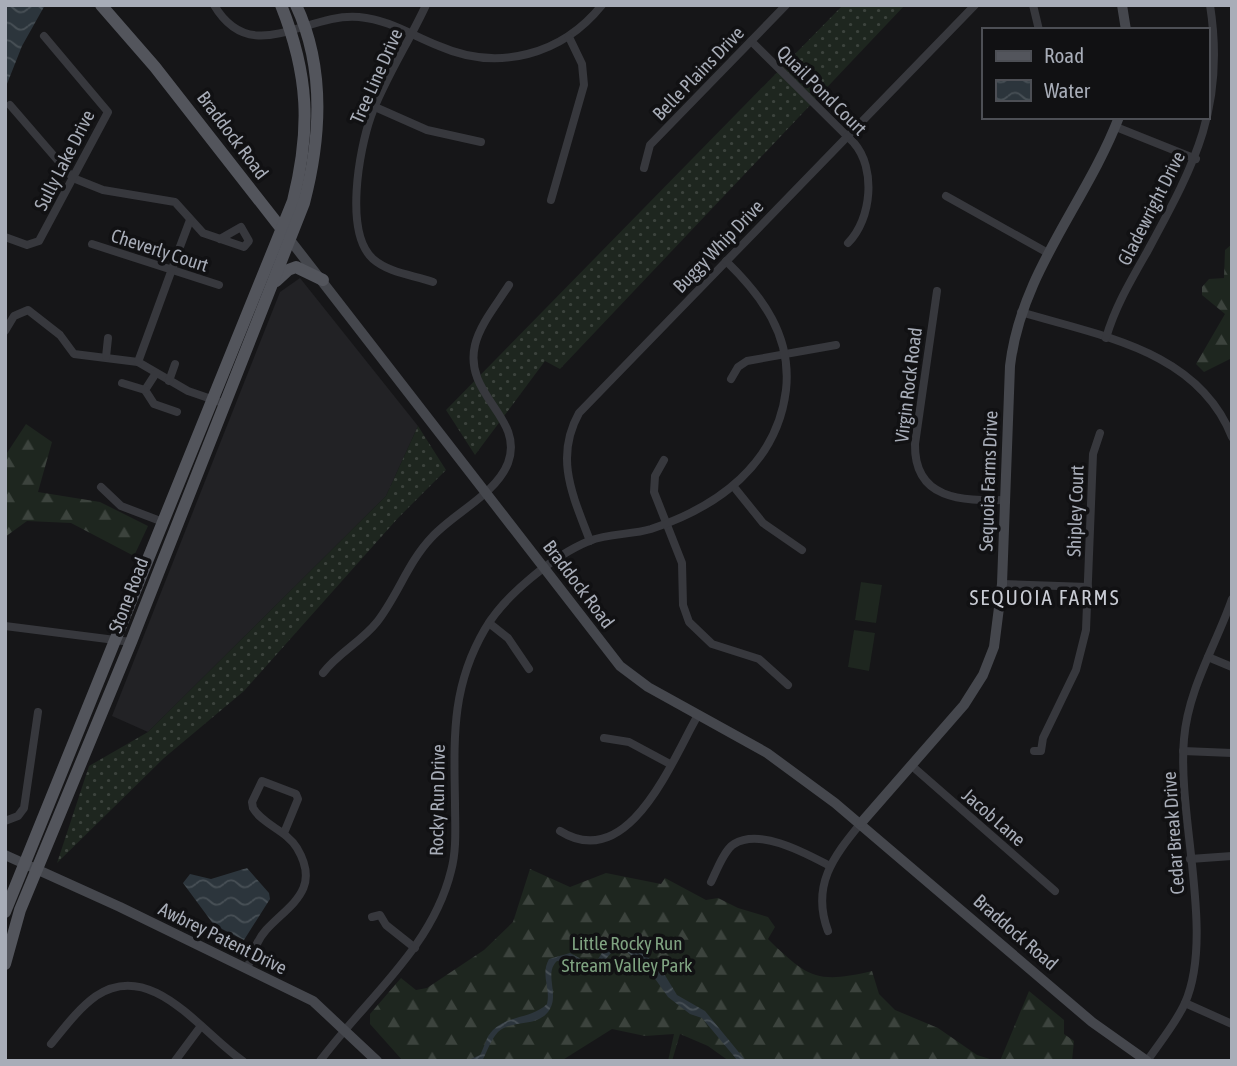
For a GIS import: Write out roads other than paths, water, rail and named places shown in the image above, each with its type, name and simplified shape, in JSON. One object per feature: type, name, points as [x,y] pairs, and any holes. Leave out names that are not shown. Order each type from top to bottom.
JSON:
[{"type":"main road","name":"Braddock Road","points":[[101,5],[155,67],[290,240]]},
{"type":"main road","name":"Stone Road","points":[[5,964],[20,910],[131,642],[293,201],[303,163],[306,128],[302,74],[282,5]]},
{"type":"main road","name":"Stone Road","points":[[5,912],[163,522],[271,287],[308,188],[316,138],[317,80],[305,26],[296,5]]},
{"type":"main road","points":[[271,287],[288,270],[296,267],[323,280]]},
{"type":"street","points":[[214,5],[231,26],[247,34],[269,37],[324,19],[356,17],[388,22],[456,53],[494,59],[535,53],[569,37],[602,5]]},
{"type":"street","name":"Tree Line Drive","points":[[426,5],[375,107],[364,142],[356,220],[359,239],[371,257],[383,267],[433,282]]},
{"type":"street","name":"Belle Plains Drive","points":[[644,168],[645,154],[650,145],[786,5]]},
{"type":"street","name":"Buggy Whip Drive","points":[[590,541],[566,473],[566,448],[573,424],[588,402],[975,5]]},
{"type":"street","points":[[1033,5],[1038,28]]},
{"type":"street","points":[[1122,5],[1126,28]]},
{"type":"street","name":"Gladewright Drive","points":[[1209,106],[1214,85],[1214,42],[1210,5]]},
{"type":"street","name":"Sully Lake Drive","points":[[5,237],[27,245],[36,244],[108,112],[44,36]]},
{"type":"street","points":[[551,200],[584,85],[582,64],[569,37]]},
{"type":"street","name":"Quail Pond Court","points":[[751,41],[847,136],[866,160],[869,177],[861,224],[848,243]]},
{"type":"street","points":[[10,105],[74,178],[103,190],[175,202],[185,209],[190,220],[203,233],[220,239]]},
{"type":"street","points":[[375,107],[427,130],[481,142]]},
{"type":"street","name":"Gladewright Drive","points":[[1106,338],[1116,309],[1196,159],[1206,119]]},
{"type":"street","points":[[1117,122],[1196,159]]},
{"type":"street","name":"Sequoia Farms Drive","points":[[861,823],[964,705],[983,675],[998,632],[1003,584],[1010,366],[1021,312],[1048,253],[1117,122]]},
{"type":"street","points":[[946,195],[1048,253]]},
{"type":"street","points":[[138,362],[190,220]]},
{"type":"street","name":"Braddock Road","points":[[290,240],[620,666],[648,687],[779,761],[861,823],[1092,1022],[1147,1061]]},
{"type":"street","name":"Cheverly Court","points":[[92,244],[175,261],[219,285]]},
{"type":"street","name":"Rocky Run Drive","points":[[320,1061],[415,948],[437,913],[451,871],[456,840],[456,708],[463,678],[489,623],[512,595],[544,570],[590,541],[666,523],[734,487],[759,461],[778,426],[786,387],[784,354],[779,333],[766,306],[750,284],[726,261]]},
{"type":"street","points":[[323,673],[332,660],[359,640],[377,621],[409,566],[430,538],[502,474],[511,446],[504,420],[478,384],[474,353],[481,329],[509,285]]},
{"type":"street","name":"Virgin Rock Road","points":[[937,291],[915,444],[917,463],[930,485],[944,495],[958,499],[1004,500]]},
{"type":"street","points":[[5,331],[14,316],[28,310],[60,335],[74,354],[138,362],[169,381],[218,401]]},
{"type":"street","points":[[1021,312],[1148,352],[1181,370],[1216,407],[1232,437]]},
{"type":"street","points":[[106,357],[108,338]]},
{"type":"street","points":[[731,379],[738,367],[747,361],[835,345]]},
{"type":"street","points":[[169,381],[175,364]]},
{"type":"street","points":[[145,390],[156,373]]},
{"type":"street","points":[[122,383],[145,390],[154,404],[177,412]]},
{"type":"street","name":"Shipley Court","points":[[1038,751],[1076,670],[1086,630],[1093,454],[1100,433]]},
{"type":"street","points":[[664,460],[655,476],[654,487],[682,563],[683,605],[692,627],[712,644],[759,659],[788,685]]},
{"type":"street","points":[[101,487],[121,506],[163,522]]},
{"type":"street","points":[[734,487],[763,523],[802,550]]},
{"type":"street","points":[[1003,584],[1088,587]]},
{"type":"street","name":"Cedar Break Drive","points":[[1147,1061],[1185,1003],[1196,952],[1183,751],[1189,708],[1232,599]]},
{"type":"street","points":[[489,623],[508,638],[529,669]]},
{"type":"street","points":[[5,626],[131,642]]},
{"type":"street","points":[[1208,657],[1232,667]]},
{"type":"street","points":[[5,821],[18,816],[24,808],[38,712]]},
{"type":"street","points":[[560,831],[585,842],[618,831],[644,809],[698,715]]},
{"type":"street","points":[[604,738],[629,741],[670,764]]},
{"type":"street","points":[[1183,751],[1232,753]]},
{"type":"street","name":"Jacob Lane","points":[[912,766],[1055,891]]},
{"type":"street","points":[[247,969],[265,931],[292,909],[302,891],[302,860],[284,833],[267,822],[253,808],[252,803],[262,781],[296,793],[298,799],[284,833]]},
{"type":"street","points":[[828,931],[821,900],[828,865],[861,823]]},
{"type":"street","points":[[711,882],[731,847],[744,841],[787,845],[828,865]]},
{"type":"street","name":"Awbrey Patent Drive","points":[[5,855],[313,1001],[345,1028],[377,1061]]},
{"type":"street","points":[[1190,859],[1232,856]]},
{"type":"street","points":[[372,917],[380,915],[386,925],[415,948]]},
{"type":"street","points":[[51,1044],[94,997],[126,988],[147,989],[164,996],[243,1061]]},
{"type":"street","points":[[1185,1003],[1232,1024]]},
{"type":"street","points":[[175,1061],[201,1027]]},
{"type":"water","points":[[5,5],[45,5],[22,46],[5,89]]},
{"type":"water","points":[[247,868],[269,893],[270,899],[244,940],[214,925],[183,883],[190,874],[211,879]]},
{"type":"water","points":[[625,939],[632,942],[663,972],[677,995],[705,1011],[746,1061],[738,1061],[702,1018],[690,1014],[668,997],[646,966],[620,947],[592,972],[571,960],[557,961],[553,966],[553,999],[548,1012],[537,1020],[504,1028],[493,1038],[482,1061],[466,1061],[480,1055],[489,1036],[499,1025],[541,1009],[547,1004],[545,971],[549,959],[570,953],[594,966],[606,946]]},
{"type":"district","name":"SEQUOIA FARMS","points":[[1045,598]]},
{"type":"park label","name":"Little Rocky Run Stream Valley Park","points":[[627,954]]}]
